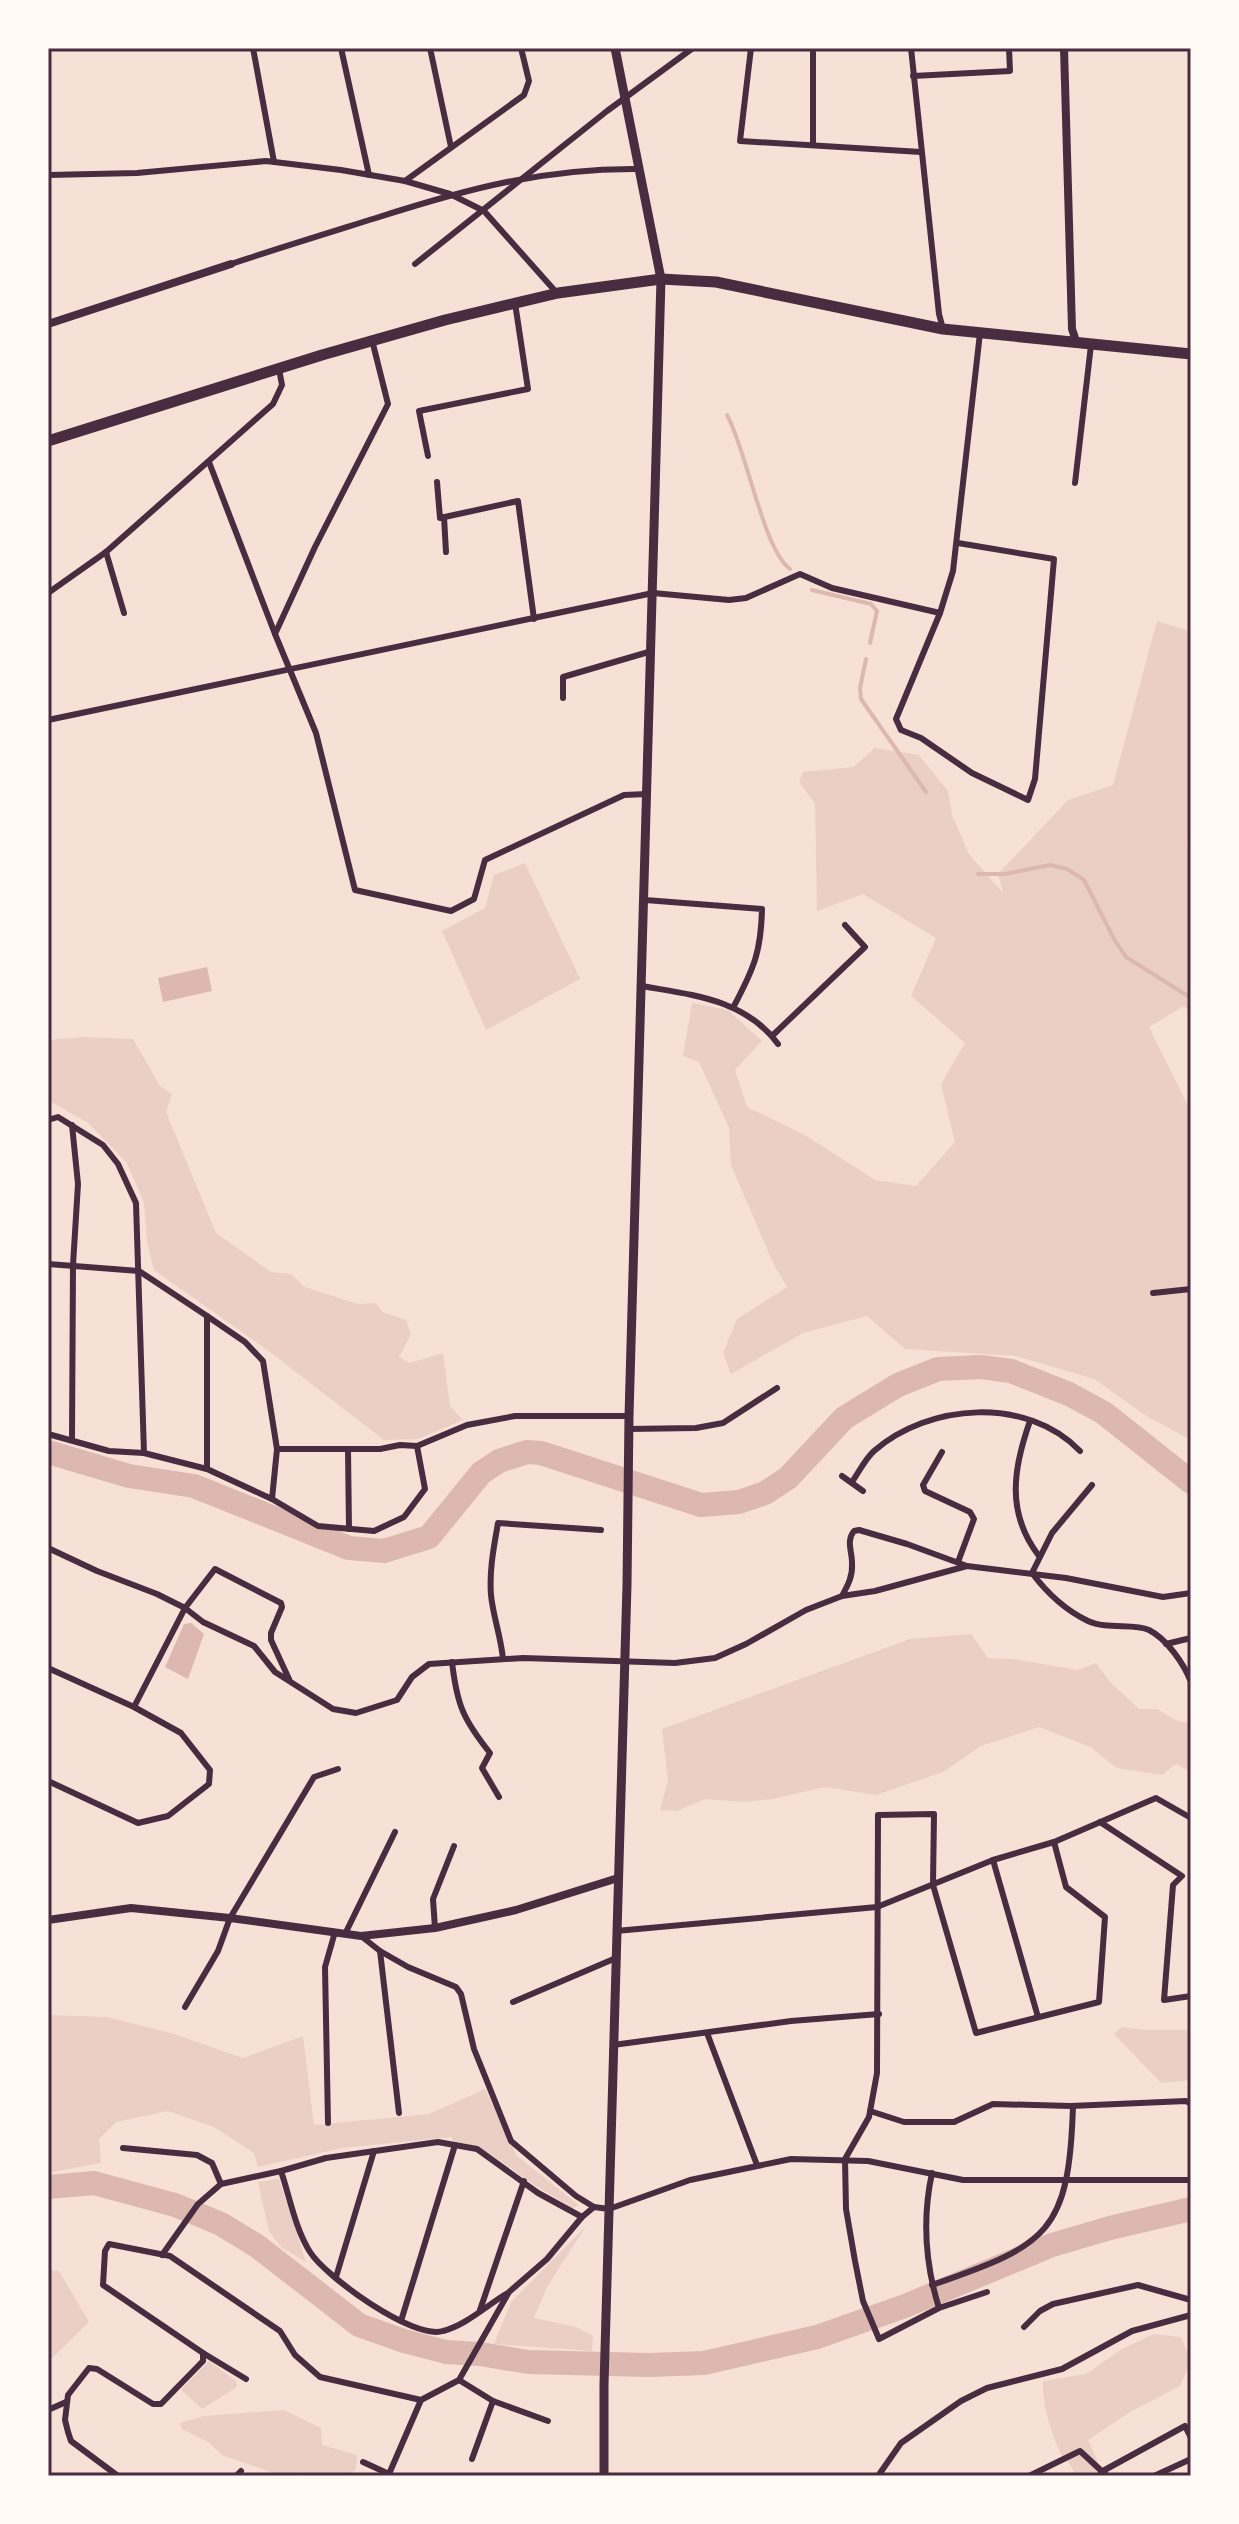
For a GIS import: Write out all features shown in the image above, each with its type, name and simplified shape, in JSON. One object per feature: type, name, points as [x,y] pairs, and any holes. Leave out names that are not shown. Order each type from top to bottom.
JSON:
[{"type":"highway","points":[[48,441],[372,340],[558,293],[661,279],[716,282],[943,329],[1191,354]]},
{"type":"main road","points":[[604,2476],[629,1416],[661,279],[615,48]]},
{"type":"street","points":[[263,48],[253,49],[274,162]]},
{"type":"street","points":[[341,48],[369,175]]},
{"type":"street","points":[[430,48],[451,147]]},
{"type":"street","points":[[405,181],[524,95],[529,81],[521,48]]},
{"type":"street","points":[[415,264],[693,48]]},
{"type":"street","points":[[751,48],[740,141],[921,152]]},
{"type":"street","points":[[813,48],[813,145]]},
{"type":"street","points":[[911,48],[943,329]]},
{"type":"street","points":[[913,76],[1010,71],[1009,48]]},
{"type":"street","points":[[1064,48],[1072,329],[1077,344]]},
{"type":"street","points":[[48,175],[137,173],[274,162],[405,181],[450,194],[484,211],[558,293]]},
{"type":"street","points":[[48,324],[450,194],[528,176],[609,168],[639,169]]},
{"type":"street","points":[[428,456],[419,411],[528,389],[515,303]]},
{"type":"street","points":[[958,543],[1054,559],[1035,779],[1028,800],[972,773],[921,738],[901,730],[896,719],[940,613],[953,571],[980,333]]},
{"type":"street","points":[[275,634],[315,547],[388,404],[372,340]]},
{"type":"street","points":[[1075,483],[1091,345]]},
{"type":"street","points":[[48,593],[106,552],[273,404],[282,385],[279,369]]},
{"type":"street","points":[[209,462],[316,733],[355,890],[451,911],[474,899],[485,860],[624,795],[648,794]]},
{"type":"street","points":[[437,482],[440,518],[518,501],[534,619]]},
{"type":"street","points":[[444,517],[446,552]]},
{"type":"street","points":[[106,552],[124,613]]},
{"type":"street","points":[[48,720],[653,593],[729,600],[746,598],[800,574],[832,588],[940,613]]},
{"type":"street","points":[[563,698],[563,677],[652,651]]},
{"type":"street","points":[[645,900],[762,909],[761,944],[753,969],[734,1006]]},
{"type":"street","points":[[772,1036],[865,947],[845,925]]},
{"type":"street","points":[[642,986],[734,1006],[778,1044]]},
{"type":"street","points":[[48,1120],[58,1117],[103,1145],[118,1164],[136,1203],[144,1453]]},
{"type":"street","points":[[72,1125],[78,1184],[73,1265],[72,1440]]},
{"type":"street","points":[[48,1264],[139,1271],[245,1342],[263,1361],[277,1449],[272,1499]]},
{"type":"street","points":[[1153,1293],[1191,1289]]},
{"type":"street","points":[[207,1316],[207,1469]]},
{"type":"street","points":[[629,1429],[696,1428],[723,1423],[777,1388]]},
{"type":"street","points":[[852,1482],[871,1453],[897,1434],[924,1422],[966,1412],[998,1413],[1030,1421],[1069,1440],[1080,1451]]},
{"type":"street","points":[[277,1449],[417,1446],[467,1425],[515,1416],[629,1416]]},
{"type":"street","points":[[1030,1421],[1019,1452],[1016,1495],[1025,1538],[1039,1556]]},
{"type":"street","points":[[48,1434],[109,1451],[144,1453],[207,1469],[272,1499],[318,1526],[374,1531],[404,1517],[425,1489],[417,1446]]},
{"type":"street","points":[[348,1449],[349,1529]]},
{"type":"street","points":[[942,1452],[923,1485],[925,1491],[970,1512],[974,1519],[958,1562]]},
{"type":"street","points":[[842,1476],[863,1491]]},
{"type":"street","points":[[1032,1573],[1052,1533],[1092,1485]]},
{"type":"street","points":[[503,1659],[491,1596],[498,1523],[601,1530]]},
{"type":"street","points":[[842,1596],[851,1580],[853,1564],[849,1540],[854,1531],[859,1530],[967,1566],[1032,1573],[1163,1597],[1191,1593]]},
{"type":"street","points":[[48,1548],[185,1608],[203,1622],[254,1646],[275,1672],[333,1709],[356,1713],[397,1700],[412,1677],[429,1664],[503,1659],[675,1663],[715,1658],[806,1610],[842,1596],[875,1591],[967,1566]]},
{"type":"street","points":[[134,1707],[185,1608],[215,1569],[281,1603],[271,1640],[290,1682]]},
{"type":"street","points":[[1032,1573],[1049,1596],[1088,1621],[1108,1627],[1148,1630],[1166,1644],[1185,1667],[1191,1682]]},
{"type":"street","points":[[1166,1644],[1191,1638]]},
{"type":"street","points":[[452,1662],[456,1695],[466,1722],[490,1753],[482,1768],[499,1797]]},
{"type":"street","points":[[48,1668],[134,1707],[181,1733],[210,1770],[209,1784],[168,1816],[138,1823],[48,1781]]},
{"type":"street","points":[[185,2007],[218,1951],[230,1918],[314,1777],[338,1769]]},
{"type":"street","points":[[616,1931],[877,1907],[993,1860],[1054,1842],[1156,1798],[1191,1818]]},
{"type":"street","points":[[987,2292],[939,2308],[879,2339],[863,2301],[846,2209],[845,2159],[870,2111],[877,2073],[878,1815],[934,1814],[933,1885],[976,2033],[1099,2002],[1105,1917],[1066,1887],[1054,1842]]},
{"type":"street","points":[[1100,1822],[1191,1883]]},
{"type":"street","points":[[345,1934],[395,1832]]},
{"type":"street","points":[[435,1928],[433,1899],[454,1846]]},
{"type":"street","points":[[993,1860],[1038,2017]]},
{"type":"street","points":[[1182,1876],[1173,1885],[1164,2000],[1191,1996]]},
{"type":"street","points":[[48,1920],[131,1908],[361,1936],[435,1928],[516,1910],[618,1878]]},
{"type":"street","points":[[328,2123],[325,1967],[335,1932]]},
{"type":"street","points":[[361,1936],[408,1967],[456,1987],[461,1994],[474,2049],[511,2141],[576,2196],[594,2207],[609,2209],[690,2180],[791,2159],[845,2159],[963,2180],[1191,2180]]},
{"type":"street","points":[[380,1951],[399,2113]]},
{"type":"street","points":[[513,2002],[616,1958]]},
{"type":"street","points":[[613,2045],[791,2021],[879,2014]]},
{"type":"street","points":[[707,2033],[757,2165]]},
{"type":"street","points":[[870,2111],[904,2122],[954,2122],[993,2104],[1073,2106],[1186,2101],[1191,2104]]},
{"type":"street","points":[[932,2285],[981,2269],[1028,2246],[1054,2219],[1067,2180],[1073,2106]]},
{"type":"street","points":[[162,2255],[198,2204],[221,2184],[326,2158],[438,2142],[477,2149],[538,2193],[582,2217]]},
{"type":"street","points":[[401,2321],[455,2145]]},
{"type":"street","points":[[123,2148],[197,2155],[212,2163],[221,2184]]},
{"type":"street","points":[[336,2277],[374,2151]]},
{"type":"street","points":[[281,2171],[300,2231],[311,2254],[366,2300],[420,2330],[440,2333],[462,2324],[509,2292],[547,2259],[594,2207]]},
{"type":"street","points":[[932,2173],[924,2226],[932,2285],[939,2308]]},
{"type":"street","points":[[480,2310],[524,2181]]},
{"type":"street","points":[[246,2379],[103,2285],[105,2251],[109,2244],[170,2256],[280,2331],[295,2355],[320,2377],[421,2400]]},
{"type":"street","points":[[1024,2327],[1040,2311],[1053,2304],[1138,2285],[1191,2300]]},
{"type":"street","points":[[363,2462],[390,2475],[421,2400],[459,2380],[509,2292]]},
{"type":"street","points":[[878,2476],[901,2443],[961,2401],[987,2388],[1062,2369],[1132,2331],[1191,2315]]},
{"type":"street","points":[[118,2476],[71,2441],[65,2420],[68,2395],[89,2368],[97,2369],[153,2404],[161,2404],[203,2361],[203,2353]]},
{"type":"street","points":[[459,2380],[493,2401],[548,2421]]},
{"type":"street","points":[[472,2459],[493,2401]]},
{"type":"street","points":[[48,2410],[66,2402]]},
{"type":"street","points":[[1029,2476],[1080,2451],[1104,2474],[1185,2426],[1191,2438]]},
{"type":"street","points":[[1154,2476],[1191,2459]]},
{"type":"shaded area","points":[[1157,621],[1189,631],[1191,646],[1191,795],[1187,846],[1191,852],[1191,1013],[1184,1006],[1149,1027],[1191,1112],[1191,1440],[1148,1417],[1094,1379],[1016,1356],[905,1349],[867,1316],[803,1333],[731,1374],[723,1353],[737,1319],[787,1287],[773,1263],[731,1165],[729,1128],[699,1062],[683,1056],[692,1003],[728,1010],[762,1041],[735,1070],[747,1107],[805,1135],[875,1180],[916,1186],[955,1142],[941,1084],[965,1043],[911,996],[936,938],[863,894],[817,911],[815,804],[799,782],[803,772],[853,767],[875,748],[919,755],[948,791],[952,815],[969,854],[1003,893],[998,874],[1068,800],[1113,785]]},
{"type":"shaded area","points":[[525,863],[580,979],[486,1030],[442,931],[485,908],[494,875]]},
{"type":"shaded area","points":[[207,967],[212,991],[163,1002],[158,978]]},
{"type":"shaded area","points":[[83,1037],[133,1039],[160,1086],[172,1094],[166,1112],[216,1233],[271,1272],[291,1274],[305,1287],[358,1304],[376,1303],[382,1312],[406,1320],[411,1334],[399,1357],[410,1363],[443,1353],[450,1406],[463,1420],[418,1439],[384,1440],[270,1352],[154,1270],[147,1242],[144,1203],[127,1163],[88,1123],[48,1100],[48,1040]]},
{"type":"shaded area","points":[[191,1623],[204,1634],[188,1679],[165,1667],[184,1624]]},
{"type":"shaded area","points":[[971,1634],[988,1658],[1078,1670],[1096,1663],[1110,1682],[1139,1709],[1157,1709],[1178,1721],[1191,1723],[1191,1772],[1176,1764],[1162,1775],[1117,1768],[1090,1747],[1039,1727],[981,1746],[943,1772],[876,1795],[825,1787],[773,1799],[745,1802],[705,1799],[677,1811],[660,1810],[668,1780],[662,1729],[910,1639]]},
{"type":"shaded area","points":[[48,2015],[107,2017],[171,2033],[243,2058],[303,2036],[314,2125],[429,2114],[485,2089],[517,2156],[579,2205],[573,2208],[488,2153],[452,2141],[452,2137],[342,2148],[258,2167],[254,2153],[214,2127],[168,2111],[116,2122],[99,2139],[101,2163],[48,2173]]},
{"type":"shaded area","points":[[1122,2027],[1191,2030],[1191,2080],[1161,2083],[1114,2034]]},
{"type":"shaded area","points":[[279,2179],[306,2262],[281,2247],[269,2231],[258,2182]]},
{"type":"shaded area","points":[[586,2226],[547,2287],[534,2318],[576,2327],[593,2336],[592,2351],[494,2344],[511,2302]]},
{"type":"shaded area","points":[[48,2270],[59,2271],[89,2322],[48,2362]]},
{"type":"shaded area","points":[[1154,2334],[1181,2337],[1191,2361],[1180,2386],[1130,2412],[1088,2440],[1104,2476],[1075,2476],[1053,2433],[1045,2407],[1043,2381],[1086,2374],[1122,2349]]},
{"type":"shaded area","points":[[209,2361],[236,2381],[237,2387],[202,2409],[181,2390]]},
{"type":"shaded area","points":[[284,2410],[321,2428],[322,2445],[357,2455],[356,2470],[329,2477],[302,2472],[282,2476],[222,2455],[208,2442],[182,2429],[180,2423],[204,2416]]},
{"type":"waterway","points":[[727,415],[763,521],[780,558],[790,569]]},
{"type":"waterway","points":[[812,590],[871,604],[877,611],[870,643]]},
{"type":"waterway","points":[[866,659],[861,699],[926,792]]},
{"type":"waterway","points":[[978,874],[1005,874],[1050,865],[1067,869],[1084,880],[1126,957],[1191,998]]},
{"type":"waterway","points":[[48,1452],[129,1476],[194,1486],[349,1548],[384,1551],[429,1537],[481,1473],[499,1461],[527,1452],[541,1453],[701,1505],[739,1502],[765,1493],[788,1478],[844,1418],[898,1385],[938,1369],[981,1367],[1011,1371],[1069,1394],[1104,1413],[1191,1482]]},
{"type":"waterway","points":[[48,2187],[94,2183],[175,2205],[221,2224],[257,2246],[359,2325],[404,2341],[446,2352],[528,2362],[649,2365],[704,2363],[817,2337],[905,2306],[1052,2245],[1191,2209]]}]
